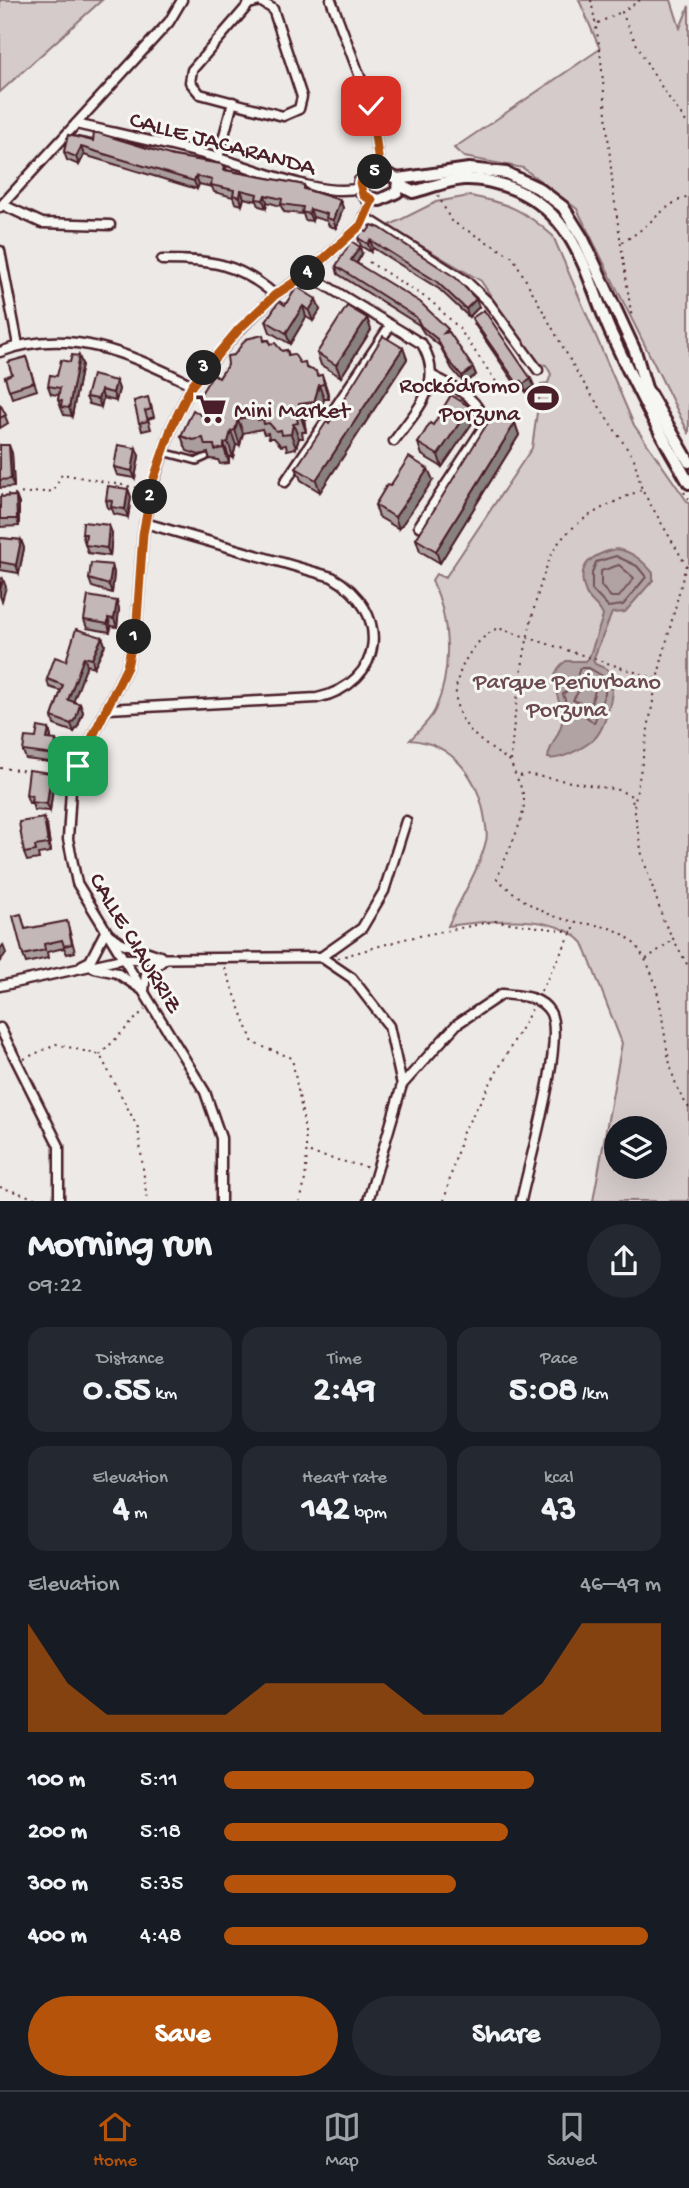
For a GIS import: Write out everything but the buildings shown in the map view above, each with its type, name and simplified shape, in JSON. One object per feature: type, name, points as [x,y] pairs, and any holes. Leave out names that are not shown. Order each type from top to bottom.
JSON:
[{"type":"street","points":[[110,225],[42,223],[1,206],[169,22],[182,0]]},
{"type":"street","points":[[331,0],[371,106],[380,171]]},
{"type":"street","points":[[260,2],[273,9],[302,97],[299,109],[283,116],[233,102],[200,94],[190,82],[192,70],[249,4],[260,2]]},
{"type":"street","points":[[218,158],[233,102]]},
{"type":"street","name":"CALLE JACARANDA","points":[[76,124],[218,158],[327,190],[347,191],[360,188]]},
{"type":"street","points":[[398,182],[469,169],[506,173],[538,188],[563,207],[583,239],[635,351],[646,388],[689,463]]},
{"type":"street","points":[[380,171],[413,192],[464,179],[487,181],[532,197],[551,210],[577,244],[609,328],[684,484]]},
{"type":"street","points":[[380,171],[364,178],[360,188],[367,198],[390,198],[397,192],[398,182]]},
{"type":"street","name":"CALLE CIAURRIZ","points":[[221,1201],[222,1138],[205,1092],[77,883],[71,861],[68,812],[75,775],[108,709],[133,643],[145,523],[152,491],[162,452],[192,385],[239,329],[275,295],[307,274],[361,225],[372,200]]},
{"type":"street","points":[[365,217],[466,282],[489,303],[538,370]]},
{"type":"street","points":[[0,251],[18,345]]},
{"type":"street","points":[[162,260],[229,265],[254,278],[275,295]]},
{"type":"street","points":[[307,274],[422,344],[430,359],[433,376],[428,388],[394,441]]},
{"type":"street","points":[[285,482],[390,326]]},
{"type":"street","points":[[0,352],[18,345],[61,342],[99,345],[131,354],[192,385]]},
{"type":"street","points":[[419,526],[485,425],[482,410],[473,399],[433,376]]},
{"type":"street","points":[[108,709],[317,698],[335,694],[351,684],[366,665],[372,650],[370,618],[351,588],[145,523]]},
{"type":"street","points":[[324,959],[362,928],[384,891],[406,821]]},
{"type":"street","points":[[77,969],[90,961],[105,932],[122,943],[167,958]]},
{"type":"street","points":[[77,969],[102,968],[117,973],[144,992],[146,974],[152,966],[167,958]]},
{"type":"street","points":[[0,986],[122,959],[324,959],[352,978],[389,1026],[402,1085]]},
{"type":"street","points":[[368,1201],[402,1085],[457,1024],[502,994],[537,999],[550,1012],[555,1030],[541,1112],[521,1201]]},
{"type":"street","points":[[0,1028],[59,1146],[59,1201]]},
{"type":"lane","points":[[162,452],[197,461],[206,457]]},
{"type":"path","points":[[591,0],[596,23],[620,243],[633,325]]},
{"type":"path","points":[[596,23],[622,12],[640,0]]},
{"type":"path","points":[[622,12],[648,69],[689,126]]},
{"type":"path","points":[[446,192],[437,193],[451,221],[513,257],[579,376],[634,459],[642,490],[689,569]]},
{"type":"path","points":[[620,243],[651,224],[677,200],[689,196]]},
{"type":"path","points":[[369,262],[431,301],[458,327],[497,383],[495,393]]},
{"type":"path","points":[[0,495],[54,491],[62,474],[152,491]]},
{"type":"path","points":[[684,484],[689,499]]},
{"type":"path","points":[[511,762],[528,638],[541,583],[560,541],[597,510],[642,490]]},
{"type":"path","points":[[634,807],[657,679],[686,565]]},
{"type":"path","points":[[657,679],[600,658],[498,628],[487,633],[474,646],[458,680],[456,699],[459,713],[474,734],[511,762],[518,777],[524,805],[497,879],[528,905],[561,919],[617,928],[645,959],[654,983],[678,1093],[689,1108]]},
{"type":"path","points":[[0,768],[75,775]]},
{"type":"path","points":[[518,777],[525,774],[618,790],[630,796],[642,855],[664,922],[689,968]]},
{"type":"path","points":[[324,959],[404,939],[496,921],[573,932]]},
{"type":"path","points":[[443,1201],[462,1134],[578,921]]},
{"type":"path","points":[[645,959],[674,940]]},
{"type":"path","points":[[221,957],[253,1043],[292,1058],[308,1153],[307,1177],[300,1201]]},
{"type":"path","points":[[100,1055],[150,1003]]},
{"type":"path","points":[[17,1063],[56,1044],[100,1055],[138,1128],[147,1201]]},
{"type":"path","points":[[308,1153],[377,1170]]},
{"type":"path","points":[[0,1187],[44,1201]]},
{"type":"green space","points":[[0,0],[102,0],[0,92]]},
{"type":"green space","points":[[579,0],[671,0],[680,28],[689,6],[689,434],[577,209],[523,168],[464,157],[454,148],[600,49]]},
{"type":"green space","name":"Parque Periurbano Porzuna","points":[[469,196],[515,209],[553,236],[634,425],[689,504],[689,1201],[593,1201],[604,1141],[604,1179],[667,1179],[667,1116],[609,1116],[622,1043],[583,943],[556,926],[538,922],[500,921],[448,926],[479,863],[487,834],[477,791],[462,766],[439,748],[410,740],[433,714],[445,678],[446,627],[432,580],[436,574],[445,578],[532,448],[541,384],[548,383],[551,374],[546,365],[536,364],[481,281],[388,226],[436,202]]},
{"type":"water","points":[[616,549],[632,554],[641,561],[653,573],[653,580],[625,612],[612,613],[593,660],[595,664],[607,669],[612,683],[610,705],[598,735],[571,753],[559,758],[548,758],[562,722],[555,674],[566,661],[585,661],[589,658],[603,616],[586,593],[583,583],[584,568],[594,557]]},
{"type":"place","name":"Rockódromo Porzuna","points":[[543,398]]},
{"type":"place","name":"Mini Market","points":[[211,409]]},
{"type":"route","points":[[78,766],[127,667],[137,620],[145,523],[153,481],[172,426],[198,375],[239,329],[275,295],[307,274],[361,225],[372,200],[363,195],[360,183],[372,172],[380,171],[371,106]]}]
